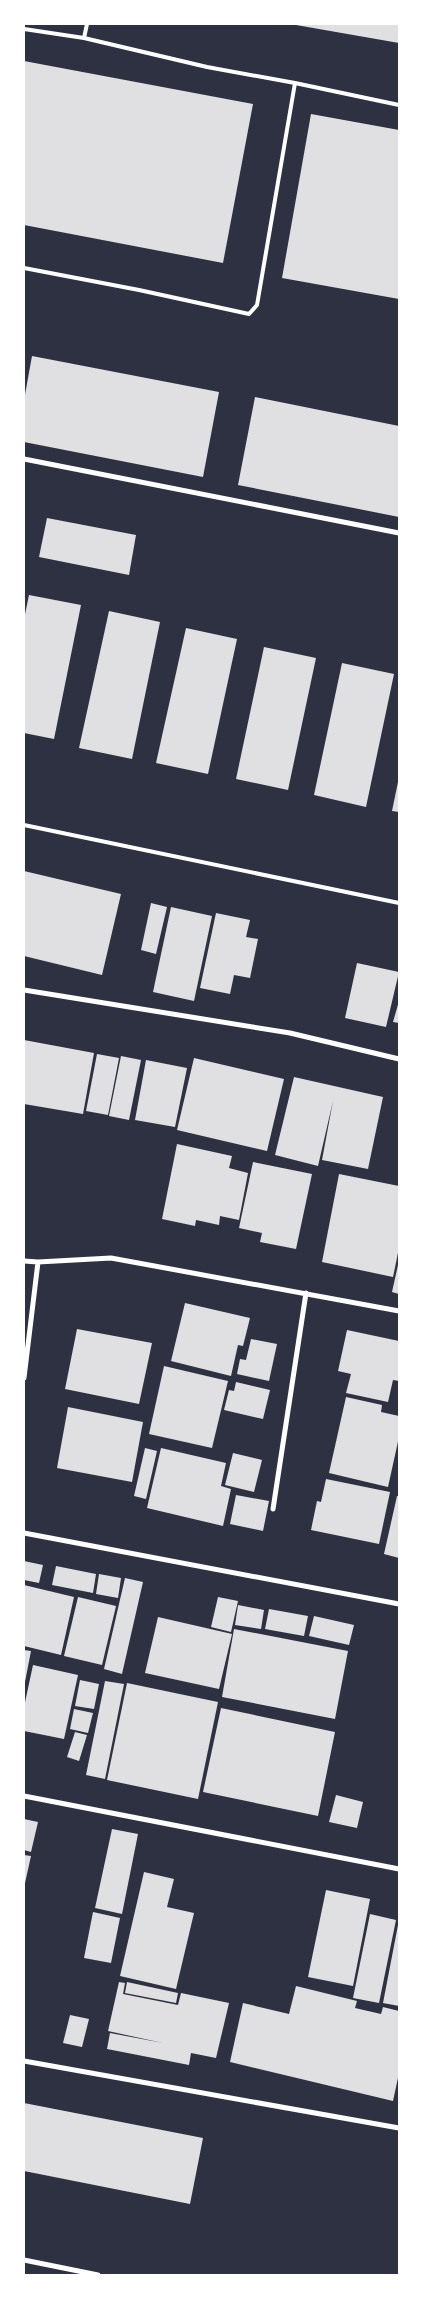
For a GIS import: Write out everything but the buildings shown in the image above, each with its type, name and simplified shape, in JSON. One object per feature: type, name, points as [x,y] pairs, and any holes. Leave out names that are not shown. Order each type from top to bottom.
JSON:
[{"type":"street","points":[[24,459],[399,534]]},
{"type":"street","points":[[24,990],[290,1033],[399,1059]]},
{"type":"street","points":[[24,1261],[111,1258],[399,1311]]},
{"type":"street","points":[[24,1378],[38,1262]]},
{"type":"street","points":[[273,1509],[306,1293]]},
{"type":"street","points":[[24,1533],[399,1604]]},
{"type":"street","points":[[24,1796],[399,1869]]},
{"type":"street","points":[[24,2061],[399,2128]]},
{"type":"street","points":[[24,2260],[98,2275]]},
{"type":"lane","points":[[84,38],[88,24]]},
{"type":"lane","points":[[24,29],[84,38],[207,68],[295,83],[399,105]]},
{"type":"lane","points":[[24,268],[249,314],[257,305],[295,83]]},
{"type":"lane","points":[[24,826],[399,903]]}]
